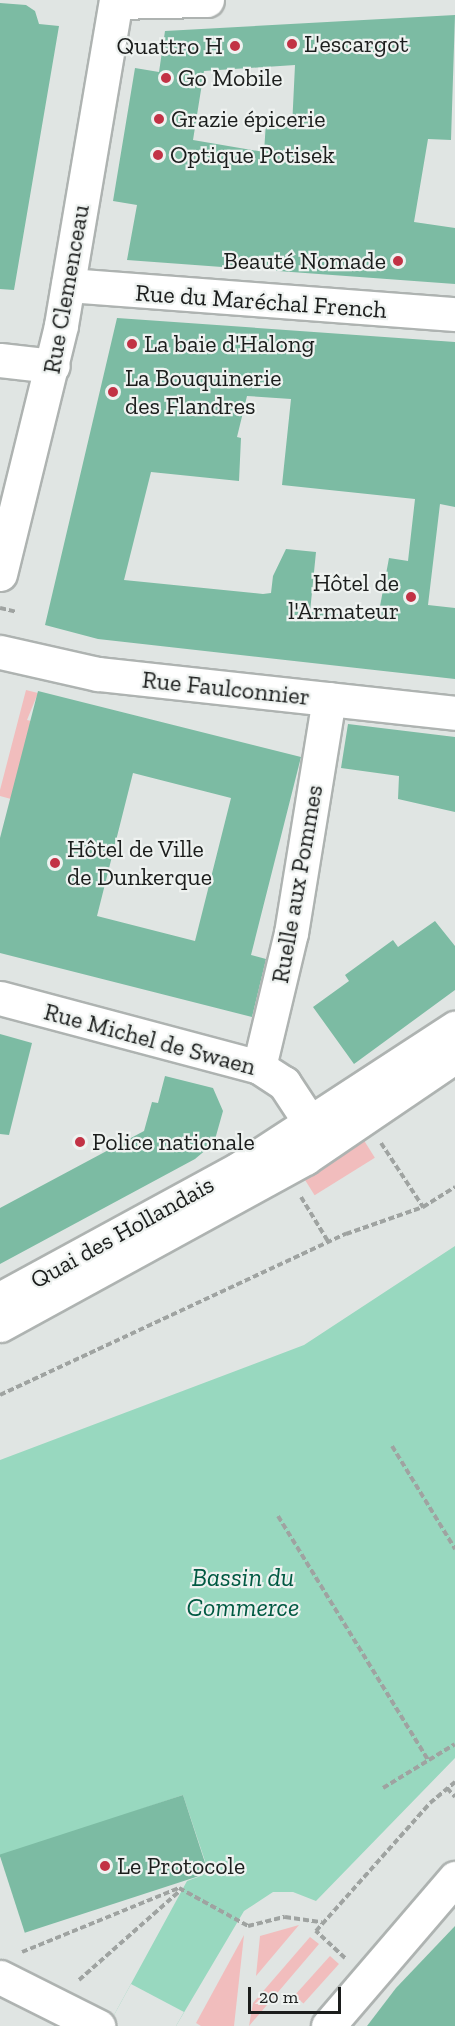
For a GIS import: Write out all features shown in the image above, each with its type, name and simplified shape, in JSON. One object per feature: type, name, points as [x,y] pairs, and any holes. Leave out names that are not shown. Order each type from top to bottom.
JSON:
[{"type":"street","points":[[116,1],[207,0]]},
{"type":"street","name":"Rue Clemenceau","points":[[0,574],[53,366],[116,1]]},
{"type":"street","name":"Rue du Maréchal French","points":[[68,285],[455,314]]},
{"type":"street","points":[[0,360],[53,366]]},
{"type":"street","name":"Rue Faulconnier","points":[[0,651],[99,675],[455,713]]},
{"type":"street","name":"Ruelle aux Pommes","points":[[259,1067],[291,933],[329,699]]},
{"type":"street","name":"Rue Michel de Swaen","points":[[0,998],[259,1067],[284,1083],[318,1135]]},
{"type":"street","name":"Quai des Hollandais","points":[[0,1325],[318,1135],[455,1028]]},
{"type":"street","name":"Quai des Hollandais","points":[[0,1299],[318,1135],[365,1119],[455,1056]]},
{"type":"street","points":[[328,2026],[455,1878]]},
{"type":"street","points":[[5,1962],[96,2025]]},
{"type":"path","points":[[0,608],[17,612]]},
{"type":"path","points":[[365,1119],[423,1208]]},
{"type":"path","points":[[0,1395],[346,1234],[423,1208],[455,1187]]},
{"type":"path","points":[[392,1446],[455,1549]]},
{"type":"path","points":[[278,1516],[428,1760]]},
{"type":"path","points":[[383,1788],[455,1744]]},
{"type":"path","points":[[182,1889],[248,1926],[285,1917],[322,1923],[455,1782]]},
{"type":"path","points":[[447,1788],[455,1797]]},
{"type":"path","points":[[5,1962],[20,1953],[182,1889]]},
{"type":"path","points":[[76,1983],[182,1889]]},
{"type":"shaded area","points":[[26,690],[38,693],[27,720],[31,721],[11,799],[0,796],[0,790]]},
{"type":"shaded area","points":[[360,1134],[375,1158],[315,1195],[300,1172]]},
{"type":"shaded area","points":[[299,1925],[256,1976],[260,1936]]},
{"type":"shaded area","points":[[244,1935],[234,2026],[201,2026],[196,2023]]},
{"type":"shaded area","points":[[310,1937],[319,1944],[249,2026],[253,2003]]},
{"type":"shaded area","points":[[330,1956],[339,1964],[303,2003],[295,1995]]},
{"type":"water","name":"Bassin du Commerce","points":[[455,1246],[455,1758],[316,1901],[293,1892],[273,1892],[244,1911],[176,2026],[108,2026],[187,1881],[209,1873],[183,1795],[0,1857],[0,1460],[304,1345]]},
{"type":"pier","points":[[131,1984],[184,2012],[176,2026],[108,2026]]},
{"type":"building","points":[[0,3],[26,5],[35,11],[39,24],[59,26],[14,290],[0,289]]},
{"type":"building","points":[[455,15],[451,140],[428,139],[414,222],[455,228],[455,284],[127,260],[137,205],[113,201],[135,68],[159,72],[165,31]],"holes":[[[295,65],[292,127],[266,122],[264,152],[193,140],[204,71]]]},
{"type":"building","points":[[117,318],[455,342],[455,507],[440,504],[428,605],[455,608],[455,679],[98,639],[45,625]],"holes":[[[247,396],[291,399],[282,485],[415,499],[408,561],[389,558],[378,617],[310,612],[316,552],[286,549],[273,576],[271,593],[124,580],[151,472],[239,481],[241,438],[237,437]]]},
{"type":"building","name":"Hôtel de Ville de Dunkerque","points":[[38,691],[301,757],[251,955],[266,959],[252,1017],[0,953],[0,838]],"holes":[[[133,773],[231,798],[195,941],[97,916]]]},
{"type":"building","points":[[348,724],[455,737],[455,812],[398,799],[399,776],[341,768]]},
{"type":"building","points":[[435,921],[455,946],[455,990],[354,1064],[313,1007],[349,981],[345,975],[393,940],[398,947]]},
{"type":"building","points":[[0,1034],[32,1043],[9,1135],[0,1134]]},
{"type":"building","points":[[165,1076],[213,1088],[223,1111],[214,1143],[195,1159],[0,1264],[0,1208],[144,1131],[152,1102],[158,1103]]},
{"type":"building","name":"Le Protocole","points":[[183,1795],[208,1873],[25,1933],[0,1854]]},
{"type":"building","points":[[455,1926],[455,2026],[367,2026],[396,1988]]},
{"type":"place","name":"L'escargot","points":[[292,44]]},
{"type":"place","name":"Quattro H","points":[[235,46]]},
{"type":"place","name":"Go Mobile","points":[[166,78]]},
{"type":"place","name":"Grazie épicerie","points":[[159,119]]},
{"type":"place","name":"Optique Potisek","points":[[158,155]]},
{"type":"place","name":"Beauté Nomade","points":[[398,261]]},
{"type":"place","name":"La baie d'Halong","points":[[132,344]]},
{"type":"place","name":"La Bouquinerie des Flandres","points":[[113,392]]},
{"type":"place","name":"Hôtel de l'Armateur","points":[[411,597]]},
{"type":"place","name":"Hôtel de Ville de Dunkerque","points":[[55,863]]},
{"type":"place","name":"Police nationale","points":[[80,1142]]},
{"type":"place","name":"Le Protocole","points":[[105,1866]]}]
